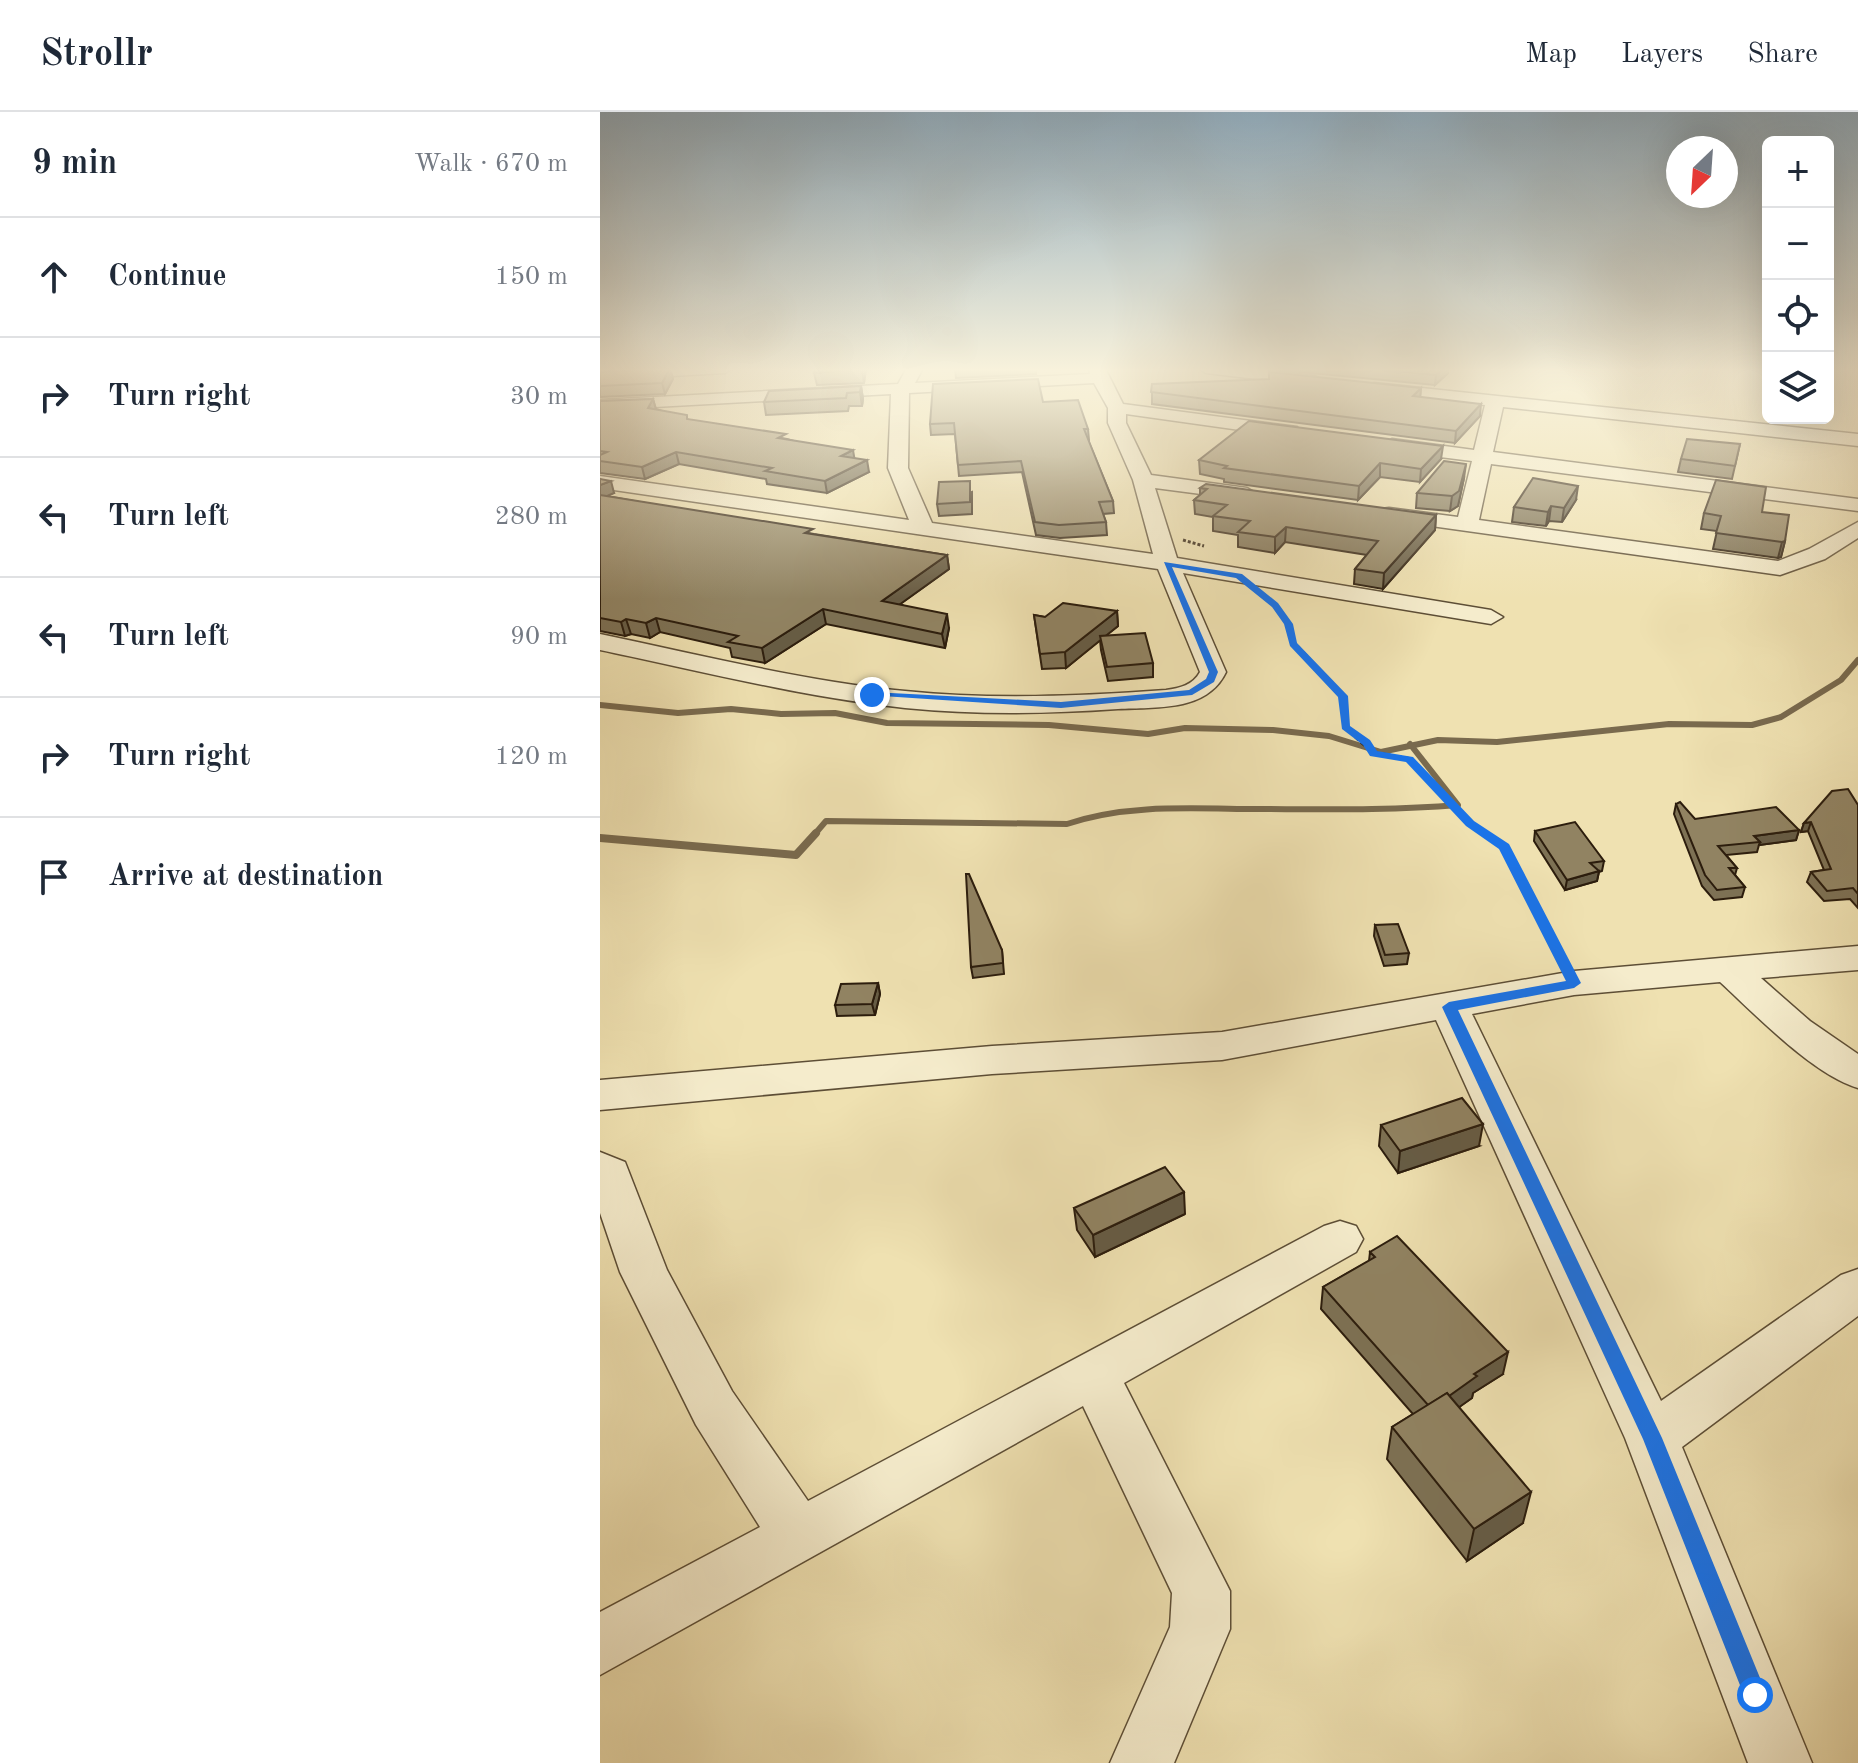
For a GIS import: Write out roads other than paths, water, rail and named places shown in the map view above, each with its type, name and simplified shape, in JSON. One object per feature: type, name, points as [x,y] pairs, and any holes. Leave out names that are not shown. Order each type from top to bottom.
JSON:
[{"type":"street","points":[[898,445],[898,468],[924,530]]},
{"type":"street","points":[[600,642],[872,695],[1061,705],[1173,696],[1204,686],[1213,672],[1167,563],[1143,480],[1127,445]]},
{"type":"street","points":[[1398,445],[1858,505]]},
{"type":"street","points":[[1467,524],[1486,445]]},
{"type":"street","points":[[1143,480],[1266,497]]},
{"type":"street","points":[[600,482],[1167,563],[1491,617]]},
{"type":"street","points":[[1374,512],[1780,568],[1817,554],[1858,529]]},
{"type":"street","points":[[600,1095],[992,1060],[1222,1046],[1574,983],[1858,958]]},
{"type":"street","points":[[1730,971],[1796,1030],[1858,1074]]},
{"type":"street","points":[[1449,1007],[1652,1438],[1780,1763]]},
{"type":"street","points":[[600,1169],[609,1174],[644,1272],[714,1408],[799,1536]]},
{"type":"street","points":[[600,1645],[1340,1239]]},
{"type":"street","points":[[1652,1438],[1858,1289]]},
{"type":"street","points":[[1094,1376],[1201,1591],[1200,1629],[1142,1763]]},
{"type":"waterway","points":[[1411,746],[1438,740],[1497,742],[1669,724],[1752,725],[1781,717],[1841,680],[1858,660]]},
{"type":"waterway","points":[[600,705],[678,713],[731,709],[781,714],[835,713],[887,723],[1049,725],[1148,734],[1185,728],[1273,730],[1329,736],[1381,752],[1411,746]]},
{"type":"waterway","points":[[814,835],[826,821],[1067,824],[1110,814],[1154,809],[1377,809],[1458,805],[1411,746]]},
{"type":"waterway","points":[[600,838],[796,855],[816,833]]}]
